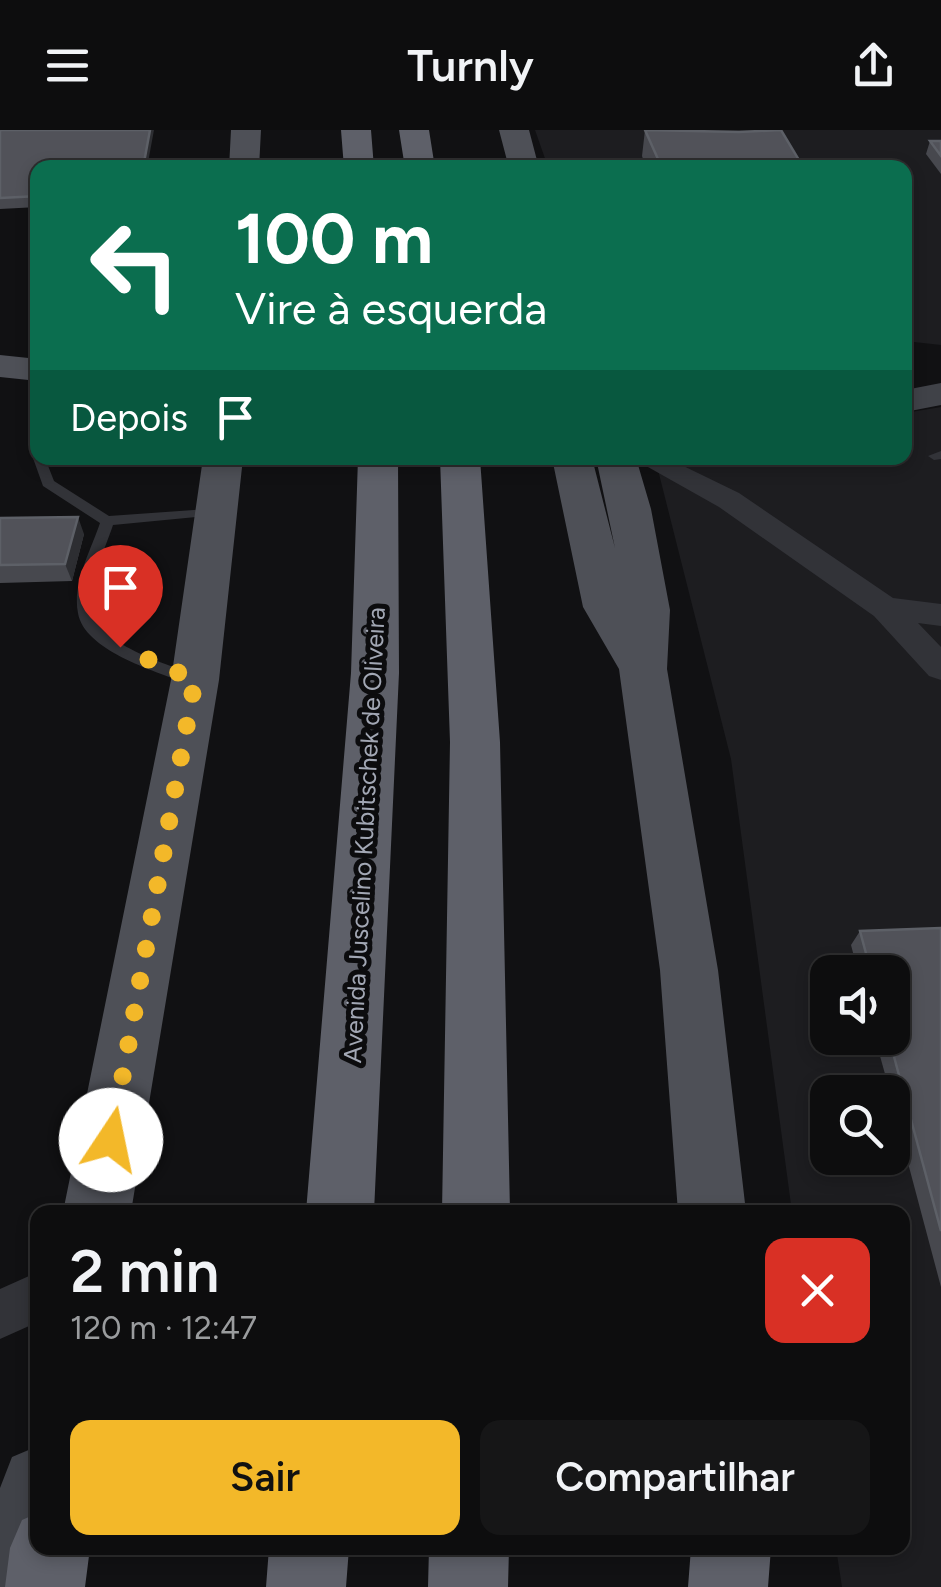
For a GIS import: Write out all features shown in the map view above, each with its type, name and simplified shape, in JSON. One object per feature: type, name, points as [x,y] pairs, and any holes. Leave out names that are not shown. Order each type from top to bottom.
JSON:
[{"type":"highway","points":[[356,130],[358,160]]},
{"type":"highway","points":[[414,130],[419,160]]},
{"type":"highway","name":"Avenida Juscelino Kubitschek de Oliveira","points":[[340,1205],[374,692],[378,465]]},
{"type":"highway","points":[[461,466],[475,742],[476,1205]]},
{"type":"highway","points":[[45,1587],[49,1555]]},
{"type":"highway","points":[[306,1587],[308,1555]]},
{"type":"highway","points":[[468,1587],[469,1555]]},
{"type":"highway","points":[[728,1587],[730,1555]]},
{"type":"main road","points":[[244,160],[246,130]]},
{"type":"main road","points":[[514,130],[522,160]]},
{"type":"main road","points":[[0,366],[30,369]]},
{"type":"main road","points":[[912,373],[941,373]]},
{"type":"main road","points":[[912,400],[941,394]]},
{"type":"main road","points":[[98,1205],[195,680],[222,465]]},
{"type":"main road","points":[[574,465],[606,608],[643,669]]},
{"type":"main road","points":[[618,465],[630,510],[647,610],[643,669],[686,952],[711,1205]]},
{"type":"main road","points":[[14,1587],[30,1518]]},
{"type":"street","points":[[660,465],[729,500],[885,608],[941,668]]},
{"type":"street","points":[[630,510],[648,495],[664,490],[687,490],[729,500]]},
{"type":"street","points":[[885,608],[941,615]]},
{"type":"street","points":[[0,1315],[30,1300]]},
{"type":"lane","points":[[41,465],[48,483],[106,522],[217,511]]},
{"type":"lane","points":[[106,522],[84,603],[85,620],[96,634],[144,661],[195,680]]},
{"type":"shaded area","points":[[535,130],[941,130],[941,345],[912,342],[912,160],[546,160]]},
{"type":"shaded area","points":[[941,407],[941,1587],[842,1587],[837,1555],[910,1555],[910,1205],[791,1205],[731,759],[657,465],[912,465],[912,412]]},
{"type":"building","points":[[0,130],[150,130],[144,160],[30,160],[30,196],[0,198]]},
{"type":"building","points":[[645,130],[781,130],[799,160],[658,160]]},
{"type":"building","points":[[930,141],[941,141],[941,156]]},
{"type":"building","points":[[78,517],[65,564],[0,565],[0,518]]},
{"type":"building","points":[[941,928],[941,1231],[910,1116],[910,1075],[899,1075],[894,1055],[910,1055],[910,955],[866,955],[860,931]]},
{"type":"route","points":[[111,1140],[195,680],[144,661],[120,647]]}]
